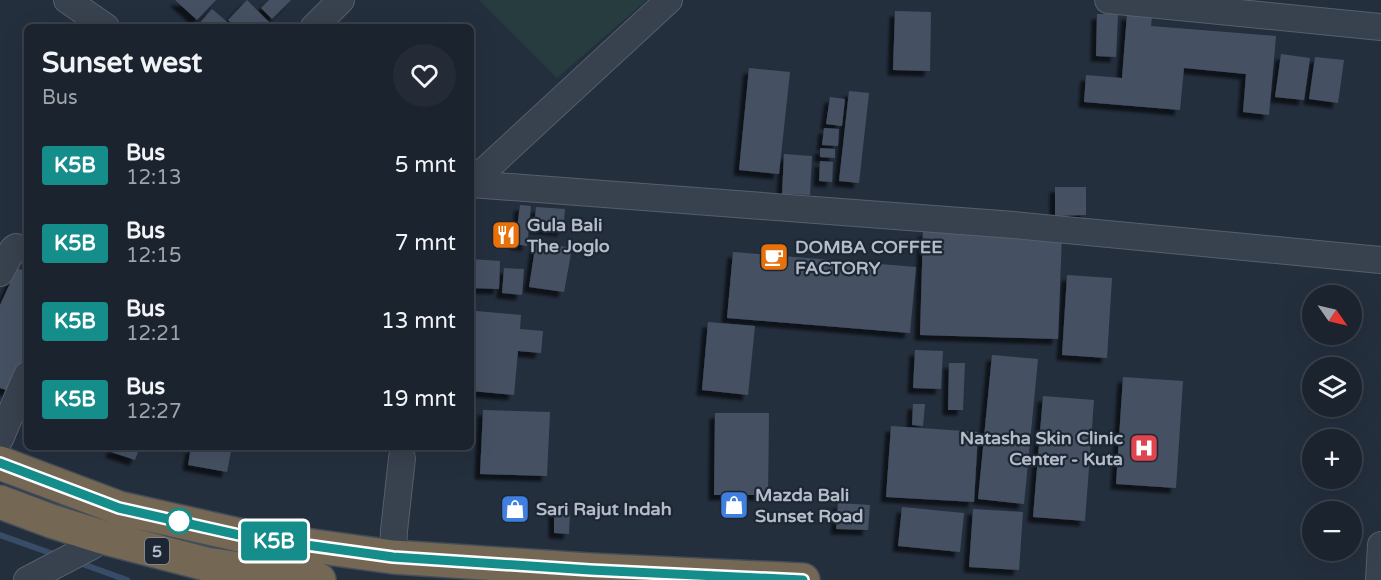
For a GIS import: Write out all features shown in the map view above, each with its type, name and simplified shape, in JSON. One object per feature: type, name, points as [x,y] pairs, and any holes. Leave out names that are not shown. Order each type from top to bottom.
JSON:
[{"type":"highway","name":"5","points":[[0,463],[119,508],[248,537],[393,557],[590,570],[803,580]]},
{"type":"highway","name":"5","points":[[0,502],[102,537],[206,564],[319,580]]},
{"type":"street","points":[[67,0],[102,24]]},
{"type":"street","points":[[317,24],[342,0]]},
{"type":"street","points":[[474,180],[669,0]]},
{"type":"street","points":[[1108,0],[1381,27]]},
{"type":"street","points":[[474,183],[1014,225],[1381,260]]},
{"type":"street","points":[[0,273],[13,249],[16,246],[24,249]]},
{"type":"street","points":[[0,439],[24,382]]},
{"type":"street","points":[[393,557],[402,459]]},
{"type":"street","points":[[27,580],[92,546],[102,537]]},
{"type":"street","points":[[1379,580],[1381,545]]},
{"type":"green space","points":[[479,0],[647,0],[557,78]]},
{"type":"building","points":[[175,0],[216,0],[197,20]]},
{"type":"building","points":[[247,0],[269,22],[267,24],[233,24],[228,20]]},
{"type":"building","points":[[269,0],[291,0],[272,19],[261,8]]},
{"type":"building","points":[[212,9],[230,24],[199,24]]},
{"type":"building","points":[[895,11],[931,12],[930,71],[893,70]]},
{"type":"building","points":[[1097,14],[1118,14],[1116,57],[1096,56]]},
{"type":"building","points":[[1127,14],[1152,16],[1151,26],[1276,36],[1269,115],[1243,112],[1246,74],[1184,68],[1180,110],[1084,102],[1086,75],[1122,78]]},
{"type":"building","points":[[1281,54],[1310,58],[1304,100],[1275,97]]},
{"type":"building","points":[[1315,57],[1344,60],[1338,103],[1309,99]]},
{"type":"building","points":[[749,68],[790,72],[779,174],[739,170]]},
{"type":"building","points":[[849,91],[869,93],[859,183],[839,181]]},
{"type":"building","points":[[830,97],[845,99],[842,126],[826,124]]},
{"type":"building","points":[[824,128],[839,129],[838,146],[822,145]]},
{"type":"building","points":[[820,148],[835,149],[835,158],[820,157]]},
{"type":"building","points":[[784,154],[812,156],[810,195],[782,194]]},
{"type":"building","points":[[820,161],[833,162],[832,182],[819,181]]},
{"type":"building","points":[[1055,187],[1086,187],[1086,215],[1055,216]]},
{"type":"building","points":[[520,205],[531,206],[527,246],[515,244]]},
{"type":"building","points":[[536,207],[565,209],[563,231],[534,228]]},
{"type":"building","points":[[923,231],[1062,235],[1058,339],[920,335]]},
{"type":"building","points":[[536,242],[572,248],[564,292],[529,287]]},
{"type":"building","points":[[733,252],[916,267],[910,333],[727,318]]},
{"type":"building","points":[[474,259],[500,261],[499,289],[474,288]]},
{"type":"building","points":[[17,268],[24,271],[24,358],[9,391],[0,388],[0,305]]},
{"type":"building","points":[[504,268],[524,269],[522,295],[502,293]]},
{"type":"building","points":[[1067,275],[1112,278],[1107,358],[1062,355]]},
{"type":"building","points":[[476,311],[521,315],[520,329],[543,331],[541,353],[518,351],[514,395],[474,391]]},
{"type":"building","points":[[708,322],[755,326],[748,395],[702,390]]},
{"type":"building","points":[[915,350],[943,351],[941,389],[913,388]]},
{"type":"building","points":[[992,355],[1038,359],[1024,504],[978,499]]},
{"type":"building","points":[[949,363],[965,363],[963,410],[948,410]]},
{"type":"building","points":[[1123,377],[1183,381],[1176,488],[1116,484]]},
{"type":"building","points":[[1043,396],[1094,400],[1085,521],[1033,517]]},
{"type":"building","points":[[913,404],[925,404],[923,426],[912,425]]},
{"type":"building","points":[[483,410],[550,412],[547,476],[480,474]]},
{"type":"building","points":[[715,413],[769,413],[768,495],[714,495]]},
{"type":"building","points":[[891,426],[978,432],[974,502],[886,497]]},
{"type":"building","points":[[112,450],[139,450],[135,460],[111,452]]},
{"type":"building","points":[[190,450],[231,450],[227,472],[188,465]]},
{"type":"building","points":[[838,503],[870,505],[868,530],[836,529]]},
{"type":"building","points":[[902,507],[964,513],[960,552],[898,546]]},
{"type":"building","points":[[973,509],[1023,512],[1019,570],[969,567]]},
{"type":"building","points":[[554,510],[570,510],[569,534],[554,533]]},
{"type":"waterway","points":[[0,535],[56,555]]},
{"type":"waterway","points":[[77,562],[127,580]]},
{"type":"bus line","name":"K5B","points":[[0,463],[119,508],[248,537],[393,557],[590,570],[803,580]]},
{"type":"place","name":"Gula Bali The Joglo","points":[[506,235]]},
{"type":"place","name":"DOMBA COFFEE FACTORY","points":[[774,257]]},
{"type":"place","name":"Natasha Skin Clinic Center - Kuta","points":[[1144,448]]},
{"type":"place","name":"Mazda Bali Sunset Road","points":[[734,505]]},
{"type":"place","name":"Sari Rajut Indah","points":[[515,509]]}]
